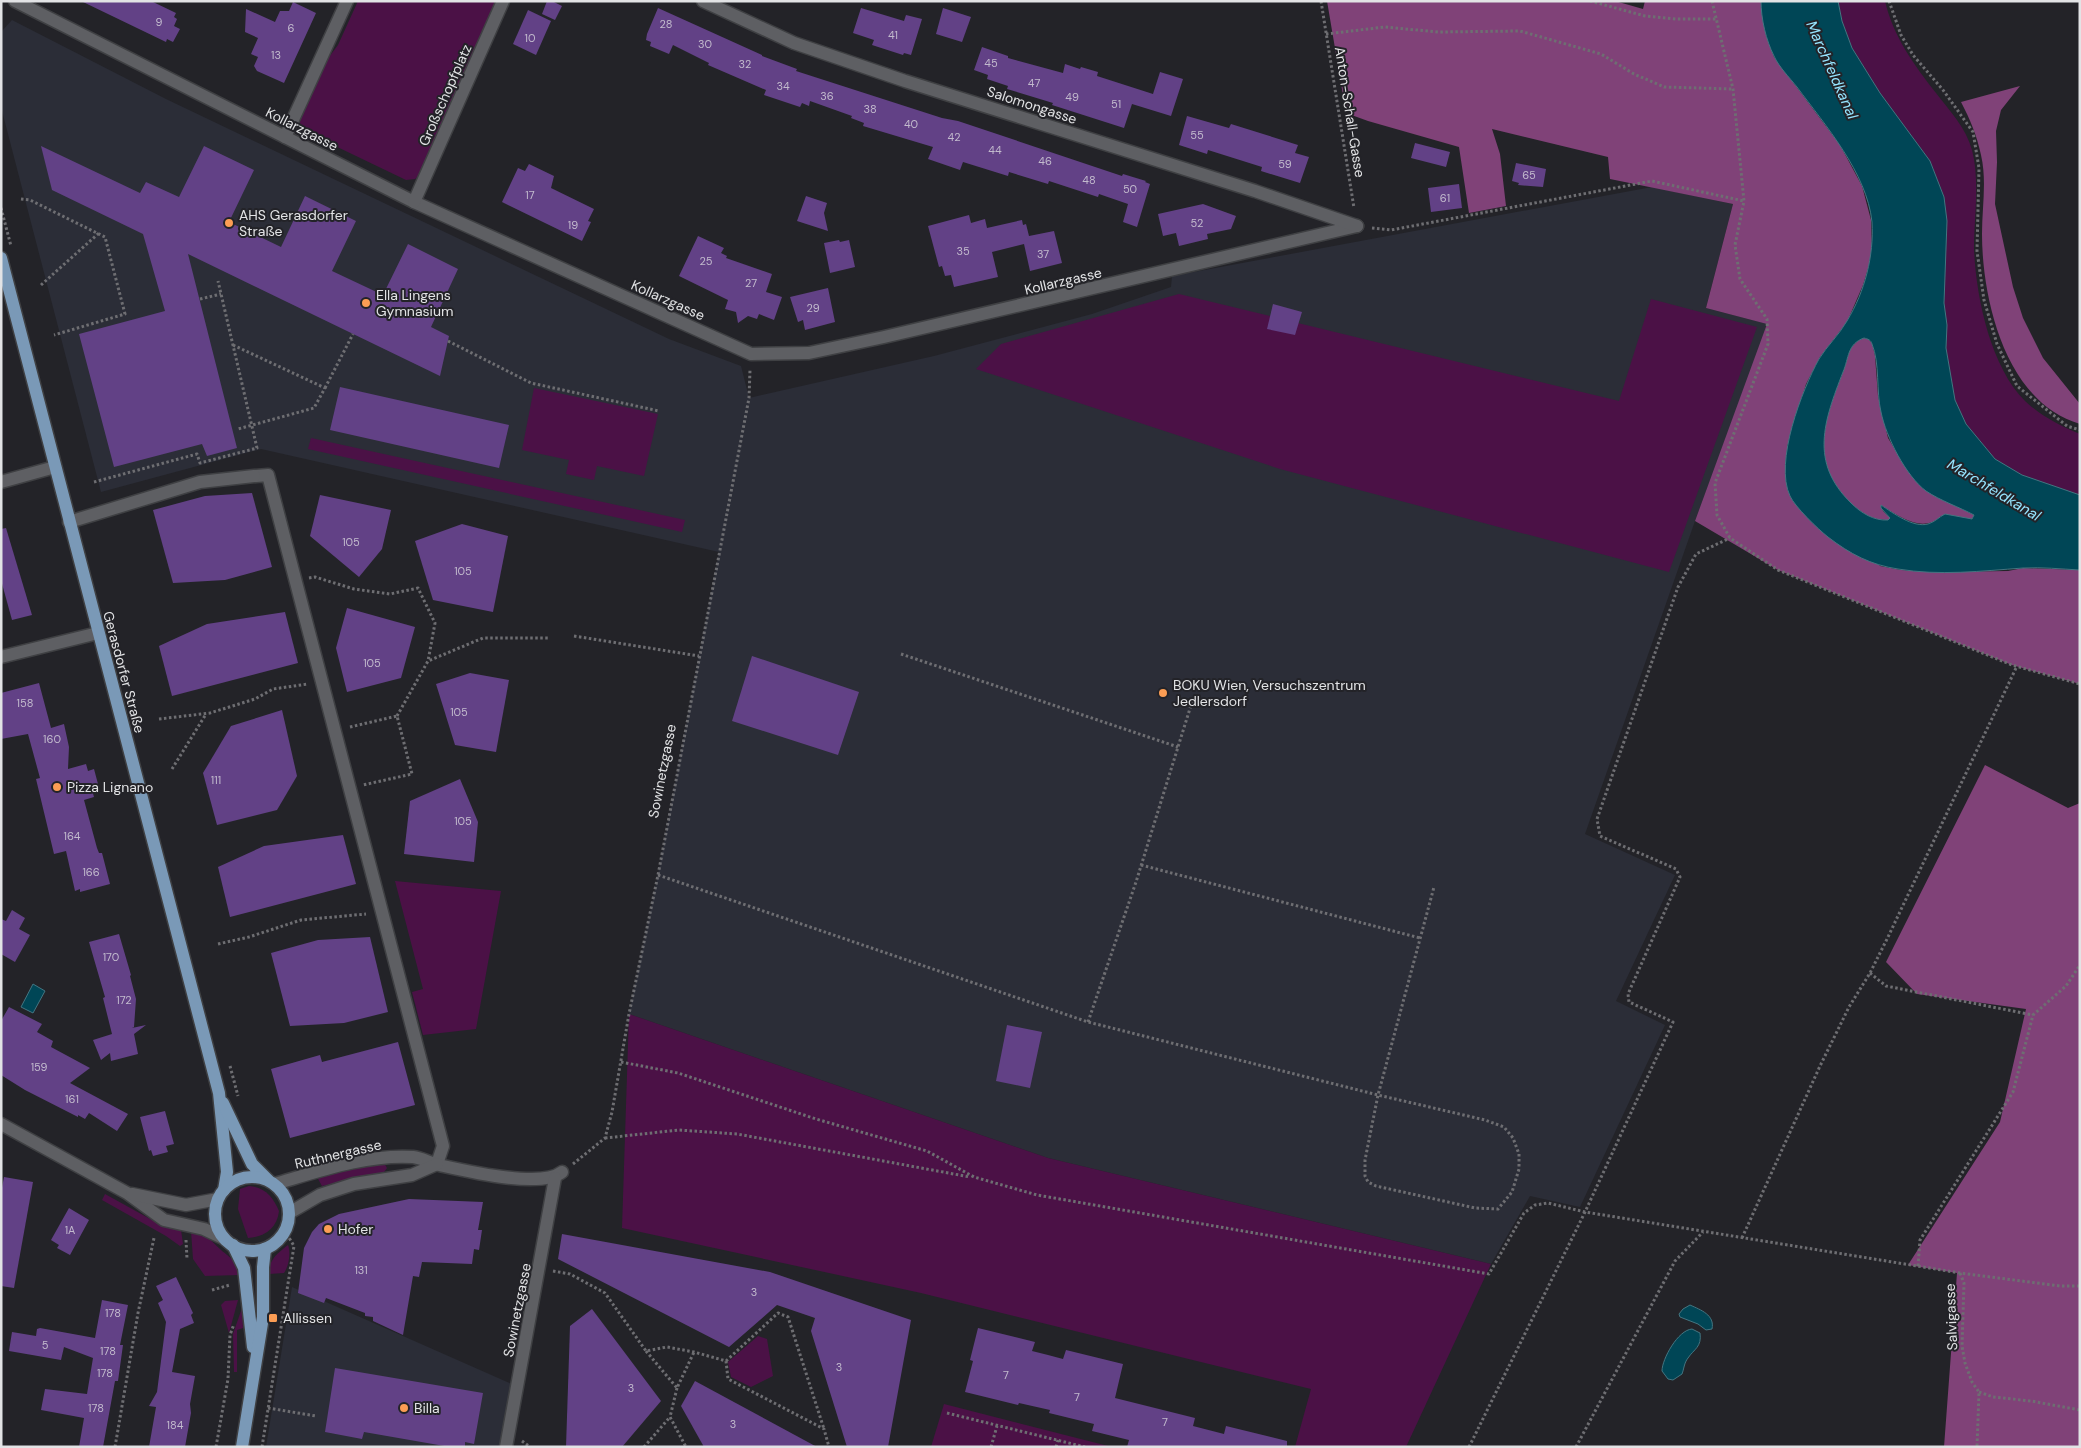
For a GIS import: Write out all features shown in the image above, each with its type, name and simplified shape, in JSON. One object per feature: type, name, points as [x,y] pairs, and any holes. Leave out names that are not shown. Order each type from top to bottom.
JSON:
[{"type":"main road","name":"Gerasdorfer Straße","points":[[1,258],[219,1093],[227,1172],[215,1218],[219,1231],[229,1242],[244,1268],[254,1365]]},
{"type":"main road","name":"Gerasdorfer Straße","points":[[219,1093],[252,1164],[283,1192],[289,1213]]},
{"type":"main road","points":[[221,1194],[237,1180],[245,1177],[262,1178],[272,1183]]},
{"type":"main road","points":[[229,1242],[248,1251],[265,1249],[275,1243],[285,1231],[289,1213]]},
{"type":"main road","name":"Gerasdorfer Straße","points":[[242,1447],[263,1317],[265,1249]]},
{"type":"street","name":"Kollarzgasse","points":[[15,1],[414,202],[751,354],[809,353],[1357,226]]},
{"type":"street","points":[[284,137],[346,1]]},
{"type":"street","name":"Großschopfplatz","points":[[414,202],[503,1]]},
{"type":"street","name":"Salomongasse","points":[[703,1],[794,43],[905,81],[1255,191],[1357,226]]},
{"type":"street","points":[[1,482],[55,467]]},
{"type":"street","points":[[69,522],[200,482],[268,474],[443,1146],[437,1164],[412,1175],[354,1184],[320,1195],[289,1213]]},
{"type":"street","points":[[1,657],[98,633]]},
{"type":"street","points":[[1,1124],[127,1193],[164,1220],[204,1229],[229,1242]]},
{"type":"street","name":"Ruthnergasse","points":[[272,1183],[382,1157],[416,1157],[437,1164],[502,1177],[531,1179],[559,1175]]},
{"type":"street","name":"Sowinetzgasse","points":[[506,1447],[559,1175]]},
{"type":"street","points":[[127,1193],[186,1205],[221,1194]]},
{"type":"path","name":"Anton-Schall-Gasse","points":[[1321,1],[1357,226]]},
{"type":"path","points":[[1590,1],[1644,16],[1676,19],[1716,19]]},
{"type":"path","points":[[1712,1],[1733,89],[1744,201],[1735,245],[1740,279],[1767,319],[1768,344],[1715,483],[1717,515],[1730,538],[1778,570],[2017,666],[2080,684]]},
{"type":"path","points":[[1889,1],[1901,35],[1913,55],[1944,90],[1973,132],[1980,168],[1977,250],[1984,300],[1997,344],[2017,386],[2067,426],[2080,430]]},
{"type":"path","points":[[1326,34],[1385,26],[1438,32],[1520,31],[1601,54],[1634,74],[1664,87],[1733,89]]},
{"type":"path","points":[[1357,226],[1392,230],[1652,181],[1744,201]]},
{"type":"path","points":[[21,199],[30,200],[105,236],[125,314],[54,335]]},
{"type":"path","points":[[41,285],[99,233]]},
{"type":"path","points":[[94,482],[197,454],[200,463],[257,448],[218,281]]},
{"type":"path","points":[[200,299],[221,294]]},
{"type":"path","points":[[238,429],[314,408],[353,334]]},
{"type":"path","points":[[448,341],[530,383],[658,411]]},
{"type":"path","points":[[233,345],[325,388]]},
{"type":"path","name":"Sowinetzgasse","points":[[605,1138],[612,1112],[620,1062],[658,875],[749,398],[751,354]]},
{"type":"path","points":[[1469,1447],[1585,1212],[1673,1022],[1629,1002],[1628,994],[1680,877],[1676,869],[1600,836],[1597,819],[1678,587],[1696,554],[1730,538]]},
{"type":"path","points":[[295,578],[315,577],[354,589],[390,594],[418,588],[435,623],[428,661],[397,716],[412,774],[350,788]]},
{"type":"path","points":[[574,636],[699,656]]},
{"type":"path","points":[[428,661],[483,638],[549,638]]},
{"type":"path","points":[[901,654],[1178,747]]},
{"type":"path","points":[[1742,1238],[1820,1066],[1849,1007],[1870,973],[2017,666]]},
{"type":"path","points":[[159,719],[206,713],[255,698],[273,689],[305,685],[322,680]]},
{"type":"path","points":[[1088,1022],[1141,865],[1192,702]]},
{"type":"path","points":[[172,769],[206,713]]},
{"type":"path","points":[[335,731],[397,716]]},
{"type":"path","points":[[1141,865],[1420,938]]},
{"type":"path","points":[[658,875],[1088,1022],[1378,1096],[1485,1120],[1504,1128],[1513,1138],[1519,1154],[1512,1192],[1498,1209],[1475,1208],[1368,1182],[1364,1176],[1365,1160],[1378,1096],[1434,888]]},
{"type":"path","points":[[218,944],[249,937],[301,920],[382,912]]},
{"type":"path","points":[[1918,1266],[1920,1240],[2013,1092],[2033,1015],[2066,986],[2080,965]]},
{"type":"path","points":[[1870,973],[1886,986],[2033,1015]]},
{"type":"path","points":[[620,1062],[678,1073],[816,1119],[927,1151],[974,1178]]},
{"type":"path","points":[[559,1175],[605,1138],[679,1130],[738,1134],[974,1178],[1036,1195],[1489,1274],[1524,1213],[1535,1204],[1548,1203],[1585,1212],[1702,1232],[1960,1273],[2060,1286],[2080,1286]]},
{"type":"path","points":[[186,1231],[187,1259]]},
{"type":"path","points":[[262,1447],[294,1246],[285,1231]]},
{"type":"path","points":[[1576,1447],[1675,1260],[1702,1232]]},
{"type":"path","points":[[115,1447],[138,1313],[154,1238]]},
{"type":"path","points":[[540,1269],[570,1274],[605,1293],[646,1350],[677,1388]]},
{"type":"path","name":"Salvigasse","points":[[1960,1273],[1964,1283],[1962,1346],[1965,1363],[1972,1382],[1979,1392],[1978,1447]]},
{"type":"path","points":[[212,1290],[231,1285]]},
{"type":"path","points":[[726,1361],[778,1313],[788,1317],[829,1447]]},
{"type":"path","points":[[216,1447],[228,1379],[230,1335],[235,1321]]},
{"type":"path","points":[[646,1350],[667,1347],[726,1361]]},
{"type":"path","points":[[644,1447],[670,1417],[677,1388],[694,1352]]},
{"type":"path","points":[[726,1361],[728,1379],[824,1430]]},
{"type":"path","points":[[1979,1392],[1993,1397],[2031,1401],[2080,1410]]},
{"type":"path","points":[[268,1408],[316,1416]]},
{"type":"path","points":[[947,1414],[1085,1447]]},
{"type":"path","points":[[670,1417],[686,1447]]},
{"type":"path","points":[[991,1447],[997,1426]]},
{"type":"path","points":[[1056,1447],[1058,1440]]},
{"type":"shaded area","points":[[358,1],[497,1],[425,170],[415,179],[406,180],[304,131],[299,125],[304,107],[326,61],[338,45]]},
{"type":"shaded area","points":[[1327,1],[1615,1],[1643,9],[1645,1],[1761,1],[1766,35],[1774,57],[1840,145],[1862,186],[1871,220],[1872,255],[1863,285],[1847,322],[1820,357],[1806,384],[1787,447],[1880,566],[1901,570],[1940,572],[2008,571],[2023,568],[2080,570],[2080,684],[2012,665],[1778,570],[1695,521],[1767,324],[1706,308],[1733,204],[1610,179],[1608,157],[1492,129],[1500,154],[1506,206],[1469,213],[1459,147],[1346,113]]},
{"type":"shaded area","points":[[1838,1],[1885,1],[1893,26],[1905,50],[1966,134],[1972,150],[1976,174],[1975,268],[1987,330],[2003,369],[2025,401],[2051,420],[2080,434],[2080,495],[2022,475],[1995,459],[1966,424],[1955,400],[1946,348],[1947,325],[1944,303],[1947,221],[1944,196],[1930,161],[1880,93],[1852,48],[1842,21]]},
{"type":"shaded area","name":"BOKU Wien, Versuchszentrum Jedlersdorf","points":[[12,20],[166,99],[669,339],[741,366],[749,398],[934,356],[1092,314],[1171,287],[1172,276],[1652,187],[1733,204],[1706,308],[1768,324],[1695,521],[1585,834],[1675,875],[1616,1001],[1665,1025],[1580,1207],[1530,1196],[1491,1264],[1048,1158],[629,1014],[659,869],[719,552],[261,449],[101,492],[1,107],[1,32]]},
{"type":"shaded area","points":[[2020,86],[2001,110],[1996,131],[1995,204],[2013,287],[2023,318],[2043,358],[2080,404],[2080,424],[2055,413],[2033,395],[2016,372],[2003,346],[1993,318],[1987,289],[1982,234],[1983,165],[1975,134],[1961,102]]},
{"type":"shaded area","points":[[1179,294],[1619,401],[1651,299],[1757,327],[1669,572],[1280,469],[976,369],[1001,344]]},
{"type":"shaded area","points":[[1864,338],[1872,343],[1875,356],[1878,396],[1888,438],[1916,481],[1926,490],[1974,515],[1972,519],[1941,516],[1934,521],[1919,523],[1903,518],[1881,505],[1883,511],[1890,518],[1889,520],[1878,519],[1868,516],[1859,510],[1838,488],[1829,472],[1825,456],[1826,424],[1849,352],[1854,344]]},
{"type":"shaded area","points":[[534,388],[658,414],[644,476],[597,466],[594,480],[566,474],[569,460],[522,450]]},
{"type":"shaded area","points":[[311,438],[685,520],[682,532],[308,449]]},
{"type":"shaded area","points":[[1985,765],[2068,808],[2080,803],[2080,1447],[1944,1447],[1957,1273],[1908,1265],[2000,1122],[2026,1009],[1917,994],[1886,962]]},
{"type":"shaded area","points":[[395,881],[501,891],[476,1029],[423,1035],[412,992],[423,989]]},
{"type":"shaded area","points":[[629,1014],[1048,1158],[1491,1264],[1406,1447],[1295,1447],[1311,1389],[921,1293],[622,1228]]},
{"type":"shaded area","points":[[384,1163],[387,1168],[384,1172],[322,1186],[317,1177],[372,1164]]},
{"type":"shaded area","points":[[249,1186],[260,1188],[268,1194],[279,1211],[276,1223],[269,1231],[259,1236],[248,1238],[238,1209],[240,1189]]},
{"type":"shaded area","points":[[105,1194],[152,1220],[181,1230],[183,1244],[180,1246],[166,1236],[102,1200]]},
{"type":"shaded area","points":[[191,1231],[208,1238],[231,1258],[239,1275],[205,1276],[193,1259]]},
{"type":"shaded area","points":[[288,1245],[289,1259],[284,1273],[269,1274],[272,1261]]},
{"type":"shaded area","points":[[292,1287],[514,1385],[507,1447],[266,1447]]},
{"type":"shaded area","points":[[238,1300],[229,1333],[221,1305],[225,1301]]},
{"type":"shaded area","points":[[242,1308],[243,1328],[237,1330],[237,1372],[234,1372],[233,1334]]},
{"type":"shaded area","points":[[758,1336],[767,1339],[773,1376],[751,1387],[731,1377],[728,1362]]},
{"type":"shaded area","points":[[944,1404],[1112,1447],[931,1447]]},
{"type":"water","name":"Marchfeldkanal","points":[[1761,1],[1838,1],[1842,21],[1852,48],[1880,93],[1930,161],[1944,197],[1947,221],[1944,303],[1947,325],[1946,348],[1955,400],[1966,424],[1995,459],[2022,475],[2080,495],[2080,570],[2030,568],[1945,573],[1913,571],[1879,565],[1853,554],[1836,543],[1807,518],[1790,496],[1786,482],[1785,465],[1792,426],[1812,372],[1819,359],[1844,326],[1859,298],[1870,260],[1872,222],[1862,186],[1843,150],[1776,60],[1766,36]],"holes":[[[1864,338],[1871,342],[1874,352],[1881,412],[1887,433],[1904,466],[1926,491],[1974,515],[1972,519],[1945,514],[1933,522],[1922,525],[1903,519],[1881,505],[1881,508],[1890,518],[1888,520],[1878,519],[1868,516],[1859,510],[1838,488],[1829,472],[1825,456],[1826,424],[1849,352],[1854,344]]]},
{"type":"water","points":[[33,984],[45,991],[33,1013],[21,1007]]},
{"type":"water","points":[[1690,1305],[1703,1311],[1709,1317],[1712,1329],[1706,1330],[1698,1324],[1680,1317],[1679,1314],[1683,1309]]},
{"type":"water","points":[[1692,1329],[1700,1333],[1699,1345],[1687,1360],[1682,1374],[1673,1380],[1668,1379],[1662,1371],[1668,1353],[1681,1334]]},
{"type":"building","points":[[81,1],[151,1],[176,13],[174,17],[177,19],[174,26],[180,29],[173,42],[167,39],[166,42]]},
{"type":"building","points":[[547,1],[552,1],[562,6],[555,20],[542,14]]},
{"type":"building","points":[[293,2],[316,13],[284,83],[257,71],[254,66],[258,57],[251,54],[258,38],[245,32],[246,9],[275,22],[280,11],[289,11]]},
{"type":"building","points":[[658,8],[762,56],[797,69],[796,71],[942,118],[958,121],[1122,176],[1123,174],[1146,181],[1150,184],[1137,227],[1123,222],[1128,204],[1099,194],[1098,197],[1049,181],[1048,184],[1009,172],[1008,176],[963,162],[960,170],[928,159],[933,147],[863,126],[864,123],[851,118],[852,116],[810,101],[809,106],[802,103],[800,107],[764,95],[766,90],[708,65],[709,63],[673,45],[669,54],[650,46],[651,42],[646,40],[647,34]]},
{"type":"building","points":[[861,8],[904,21],[906,15],[922,19],[911,55],[904,53],[903,55],[872,45],[874,40],[853,33]]},
{"type":"building","points":[[943,8],[971,17],[962,42],[936,34]]},
{"type":"building","points":[[528,10],[551,21],[536,55],[513,44]]},
{"type":"building","points":[[982,47],[1008,56],[1008,58],[1063,73],[1065,64],[1080,69],[1081,67],[1098,72],[1097,76],[1153,94],[1160,72],[1183,79],[1171,116],[1132,104],[1124,128],[1007,89],[1008,86],[987,79],[988,75],[974,70]]},
{"type":"building","points":[[1187,116],[1229,128],[1231,124],[1298,145],[1295,153],[1309,157],[1300,183],[1261,171],[1262,167],[1208,150],[1207,154],[1179,145]]},
{"type":"building","points":[[1415,143],[1450,152],[1446,167],[1411,158]]},
{"type":"building","name":"Ella Lingens Gymnasium","points":[[41,146],[140,193],[146,182],[179,197],[204,146],[254,170],[229,222],[281,247],[305,196],[356,221],[332,271],[383,295],[408,244],[458,269],[431,327],[449,336],[440,376],[188,254],[237,448],[207,456],[202,444],[114,467],[79,334],[165,311],[143,234],[52,190]]},
{"type":"building","points":[[1516,163],[1546,169],[1543,187],[1518,185],[1519,183],[1512,181]]},
{"type":"building","points":[[529,164],[554,176],[551,188],[594,209],[588,221],[591,222],[582,241],[502,202],[518,168],[525,171]]},
{"type":"building","points":[[1459,184],[1462,208],[1431,212],[1428,188]]},
{"type":"building","points":[[806,196],[827,203],[824,213],[828,231],[797,221]]},
{"type":"building","points":[[1203,204],[1236,216],[1231,229],[1207,234],[1208,239],[1179,246],[1176,233],[1163,236],[1158,214]]},
{"type":"building","points":[[969,215],[971,223],[985,219],[987,228],[1022,220],[1023,225],[1026,224],[1029,236],[1054,231],[1062,263],[1030,271],[1024,244],[992,252],[998,277],[954,287],[951,275],[945,276],[942,266],[939,267],[928,226]]},
{"type":"building","points":[[698,236],[724,248],[721,253],[727,256],[726,258],[772,274],[766,292],[782,297],[774,320],[759,314],[757,319],[748,316],[738,323],[736,312],[725,309],[728,300],[679,276]]},
{"type":"building","points":[[839,240],[840,242],[849,240],[855,267],[830,273],[824,243]]},
{"type":"building","points":[[828,288],[835,322],[805,330],[803,320],[798,322],[790,297]]},
{"type":"building","points":[[1273,304],[1302,312],[1295,335],[1267,329]]},
{"type":"building","points":[[340,387],[509,425],[499,468],[330,430]]},
{"type":"building","points":[[252,493],[272,567],[225,580],[173,583],[153,510],[205,496]]},
{"type":"building","points":[[320,495],[391,510],[382,549],[359,577],[310,536]]},
{"type":"building","points":[[462,524],[508,536],[493,612],[433,600],[415,541]]},
{"type":"building","points":[[6,528],[32,615],[12,620],[1,580],[1,529]]},
{"type":"building","points":[[347,608],[415,627],[401,678],[347,692],[336,648]]},
{"type":"building","points":[[285,612],[298,663],[172,696],[159,646],[207,624]]},
{"type":"building","points":[[752,656],[859,692],[838,755],[732,721]]},
{"type":"building","points":[[470,673],[509,680],[496,752],[455,745],[436,684]]},
{"type":"building","points":[[39,683],[51,728],[64,724],[69,747],[68,769],[86,764],[88,771],[94,769],[98,784],[91,786],[94,797],[84,800],[97,848],[99,853],[102,853],[110,884],[80,892],[80,889],[75,891],[66,851],[54,854],[36,779],[40,778],[28,734],[1,739],[1,693]]},
{"type":"building","points":[[282,710],[297,776],[277,810],[217,825],[203,773],[231,726]]},
{"type":"building","points":[[460,779],[478,822],[474,862],[404,854],[410,801]]},
{"type":"building","points":[[343,835],[356,884],[230,917],[218,867],[264,846]]},
{"type":"building","points":[[12,910],[25,918],[19,929],[30,935],[15,962],[1,954],[1,919],[6,921]]},
{"type":"building","points":[[119,934],[136,999],[134,1027],[132,1028],[146,1025],[134,1034],[138,1054],[111,1061],[110,1053],[101,1060],[93,1040],[112,1034],[103,998],[105,997],[89,942]]},
{"type":"building","points":[[370,937],[388,1012],[344,1023],[290,1026],[271,953],[318,940]]},
{"type":"building","points":[[9,1007],[42,1024],[37,1032],[53,1041],[51,1047],[90,1068],[70,1083],[128,1114],[117,1131],[89,1113],[85,1119],[78,1115],[78,1117],[25,1090],[1,1075],[1,1021]]},
{"type":"building","points":[[1007,1025],[1042,1032],[1030,1088],[996,1081]]},
{"type":"building","points":[[398,1042],[415,1105],[290,1138],[271,1069],[320,1055],[322,1062]]},
{"type":"building","points":[[165,1111],[174,1144],[166,1146],[168,1152],[153,1156],[151,1150],[149,1151],[140,1117]]},
{"type":"building","points":[[4,1177],[33,1182],[14,1288],[1,1286],[1,1193]]},
{"type":"building","points":[[409,1199],[483,1202],[478,1230],[482,1230],[479,1250],[474,1249],[472,1264],[422,1262],[419,1277],[413,1276],[403,1335],[373,1321],[373,1317],[365,1316],[365,1313],[326,1298],[324,1303],[298,1293],[304,1248],[312,1232],[319,1224],[339,1214]]},
{"type":"building","points":[[69,1208],[89,1220],[70,1255],[57,1248],[59,1245],[51,1240]]},
{"type":"building","points":[[562,1234],[770,1272],[911,1320],[888,1447],[847,1447],[811,1331],[815,1318],[777,1305],[729,1347],[558,1259]]},
{"type":"building","points":[[176,1277],[193,1313],[191,1315],[194,1323],[180,1329],[172,1372],[195,1376],[190,1404],[191,1413],[185,1447],[149,1447],[156,1407],[149,1406],[157,1392],[166,1322],[158,1303],[163,1300],[156,1286]]},
{"type":"building","points":[[102,1300],[128,1305],[120,1345],[123,1345],[118,1381],[115,1381],[103,1447],[79,1447],[84,1418],[41,1410],[45,1389],[87,1394],[93,1358],[64,1347],[61,1360],[9,1351],[12,1332],[36,1336],[37,1329],[40,1328],[95,1338]]},
{"type":"building","points":[[592,1309],[661,1401],[622,1447],[566,1447],[570,1326]]},
{"type":"building","points":[[978,1328],[1035,1342],[1032,1351],[1063,1359],[1066,1350],[1123,1364],[1115,1398],[1195,1418],[1193,1426],[1224,1434],[1226,1426],[1287,1441],[1287,1447],[1127,1447],[1129,1440],[1092,1431],[1094,1424],[1049,1413],[1050,1410],[1019,1403],[1018,1405],[965,1392],[973,1361],[970,1360]]},
{"type":"building","name":"Billa","points":[[335,1368],[483,1393],[474,1444],[465,1442],[465,1447],[450,1447],[364,1432],[362,1439],[325,1432]]},
{"type":"building","points":[[695,1381],[817,1447],[704,1447],[681,1406]]},
{"type":"place","name":"AHS Gerasdorfer Straße","points":[[229,223]]},
{"type":"place","name":"Ella Lingens Gymnasium","points":[[366,303]]},
{"type":"place","name":"BOKU Wien, Versuchszentrum Jedlersdorf","points":[[1163,693]]},
{"type":"place","name":"Pizza Lignano","points":[[57,787]]},
{"type":"place","name":"Hofer","points":[[328,1229]]},
{"type":"place","name":"Allissen","points":[[273,1318]]},
{"type":"place","name":"Billa","points":[[404,1408]]}]
